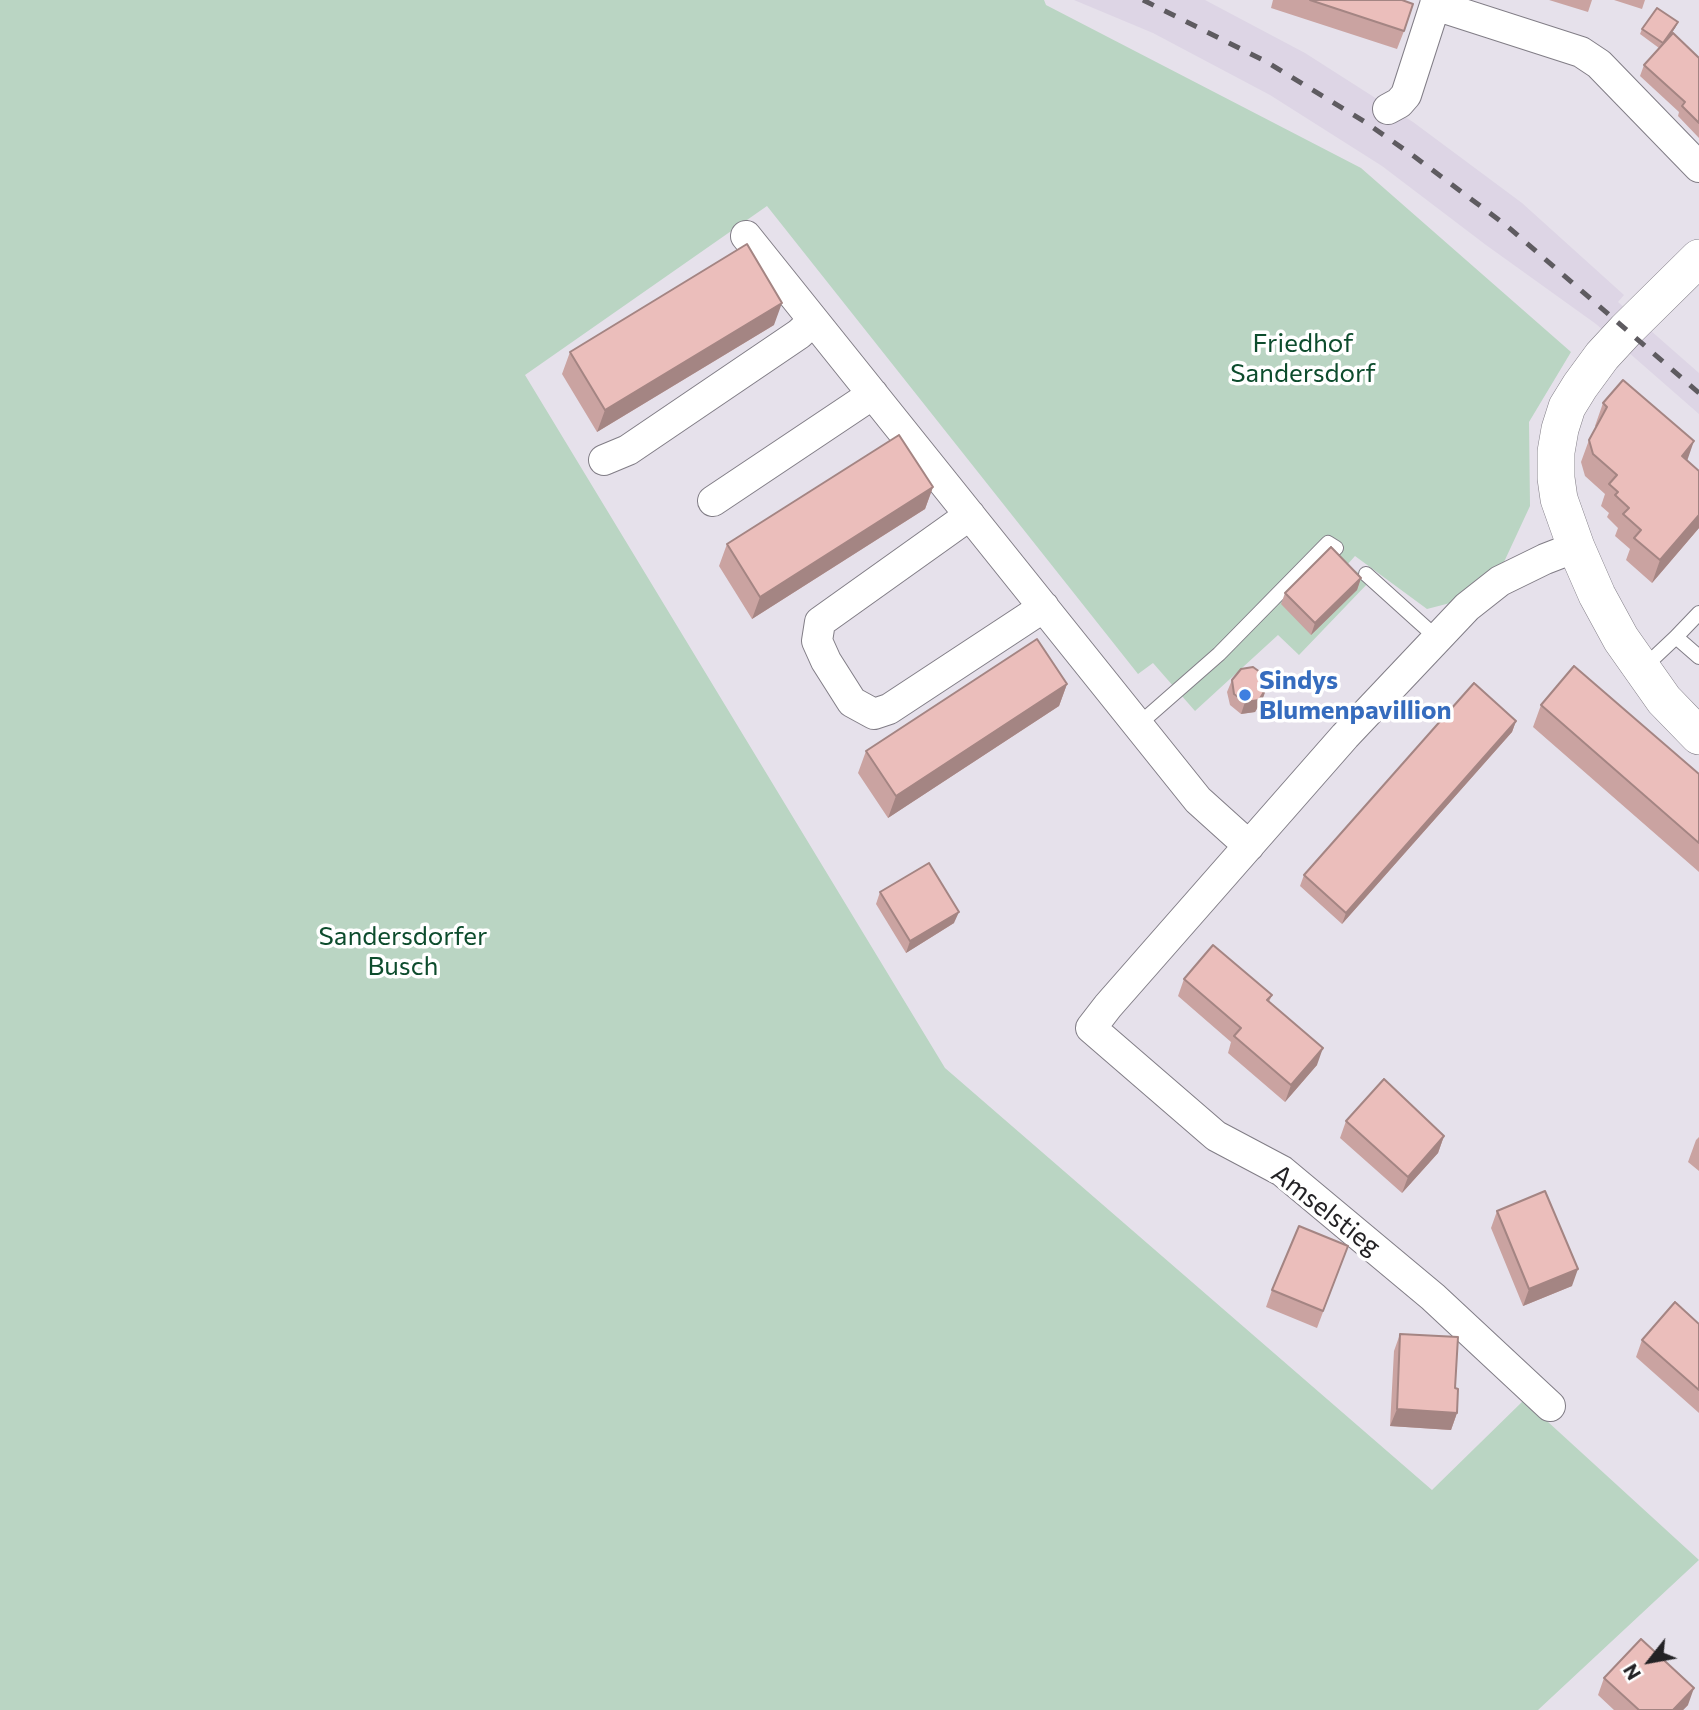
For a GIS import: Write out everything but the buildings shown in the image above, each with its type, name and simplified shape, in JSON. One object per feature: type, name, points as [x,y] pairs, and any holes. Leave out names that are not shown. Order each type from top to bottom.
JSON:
[{"type":"street","points":[[1388,109],[1406,95],[1435,3],[1581,52],[1599,64],[1699,167]]},
{"type":"street","points":[[747,236],[1198,800],[1249,846],[1345,736],[1467,607],[1500,581],[1576,547]]},
{"type":"street","points":[[1699,258],[1626,330],[1591,370],[1567,407],[1556,452],[1559,499],[1597,595],[1641,670],[1664,700],[1699,736]]},
{"type":"street","points":[[604,460],[628,450],[799,334],[813,321]]},
{"type":"street","points":[[713,500],[873,394]]},
{"type":"street","points":[[970,515],[820,622],[817,641],[826,661],[852,702],[874,714],[889,709],[1044,607]]},
{"type":"street","name":"Amselstieg","points":[[1249,846],[1091,1028],[1216,1136],[1282,1171],[1433,1297],[1550,1406]]},
{"type":"lane","points":[[1138,725],[1219,654],[1328,543],[1336,548]]},
{"type":"lane","points":[[1366,575],[1437,638]]},
{"type":"lane","points":[[1641,670],[1699,613]]},
{"type":"lane","points":[[1676,637],[1699,657]]},
{"type":"shaded area","points":[[1074,0],[1205,0],[1305,53],[1413,122],[1522,203],[1624,295],[1618,302],[1699,373],[1699,414],[1596,324],[1382,166],[1270,95],[1153,33]]},
{"type":"green space","name":"Sandersdorfer Busch","points":[[0,0],[1044,0],[1046,5],[1361,168],[1571,352],[1529,422],[1530,506],[1504,562],[1454,602],[1427,609],[1355,556],[1347,565],[1370,581],[1299,655],[1278,635],[1195,711],[1153,663],[1138,674],[767,206],[525,375],[945,1068],[1432,1490],[1524,1400],[1699,1560],[1538,1710],[0,1710]]},
{"type":"railway","points":[[1143,0],[1265,61],[1365,122],[1415,157],[1507,226],[1699,393]]},
{"type":"place","name":"Sindys Blumenpavillion","points":[[1245,695]]},
{"type":"park label","name":"Friedhof Sandersdorf","points":[[1303,358]]}]
